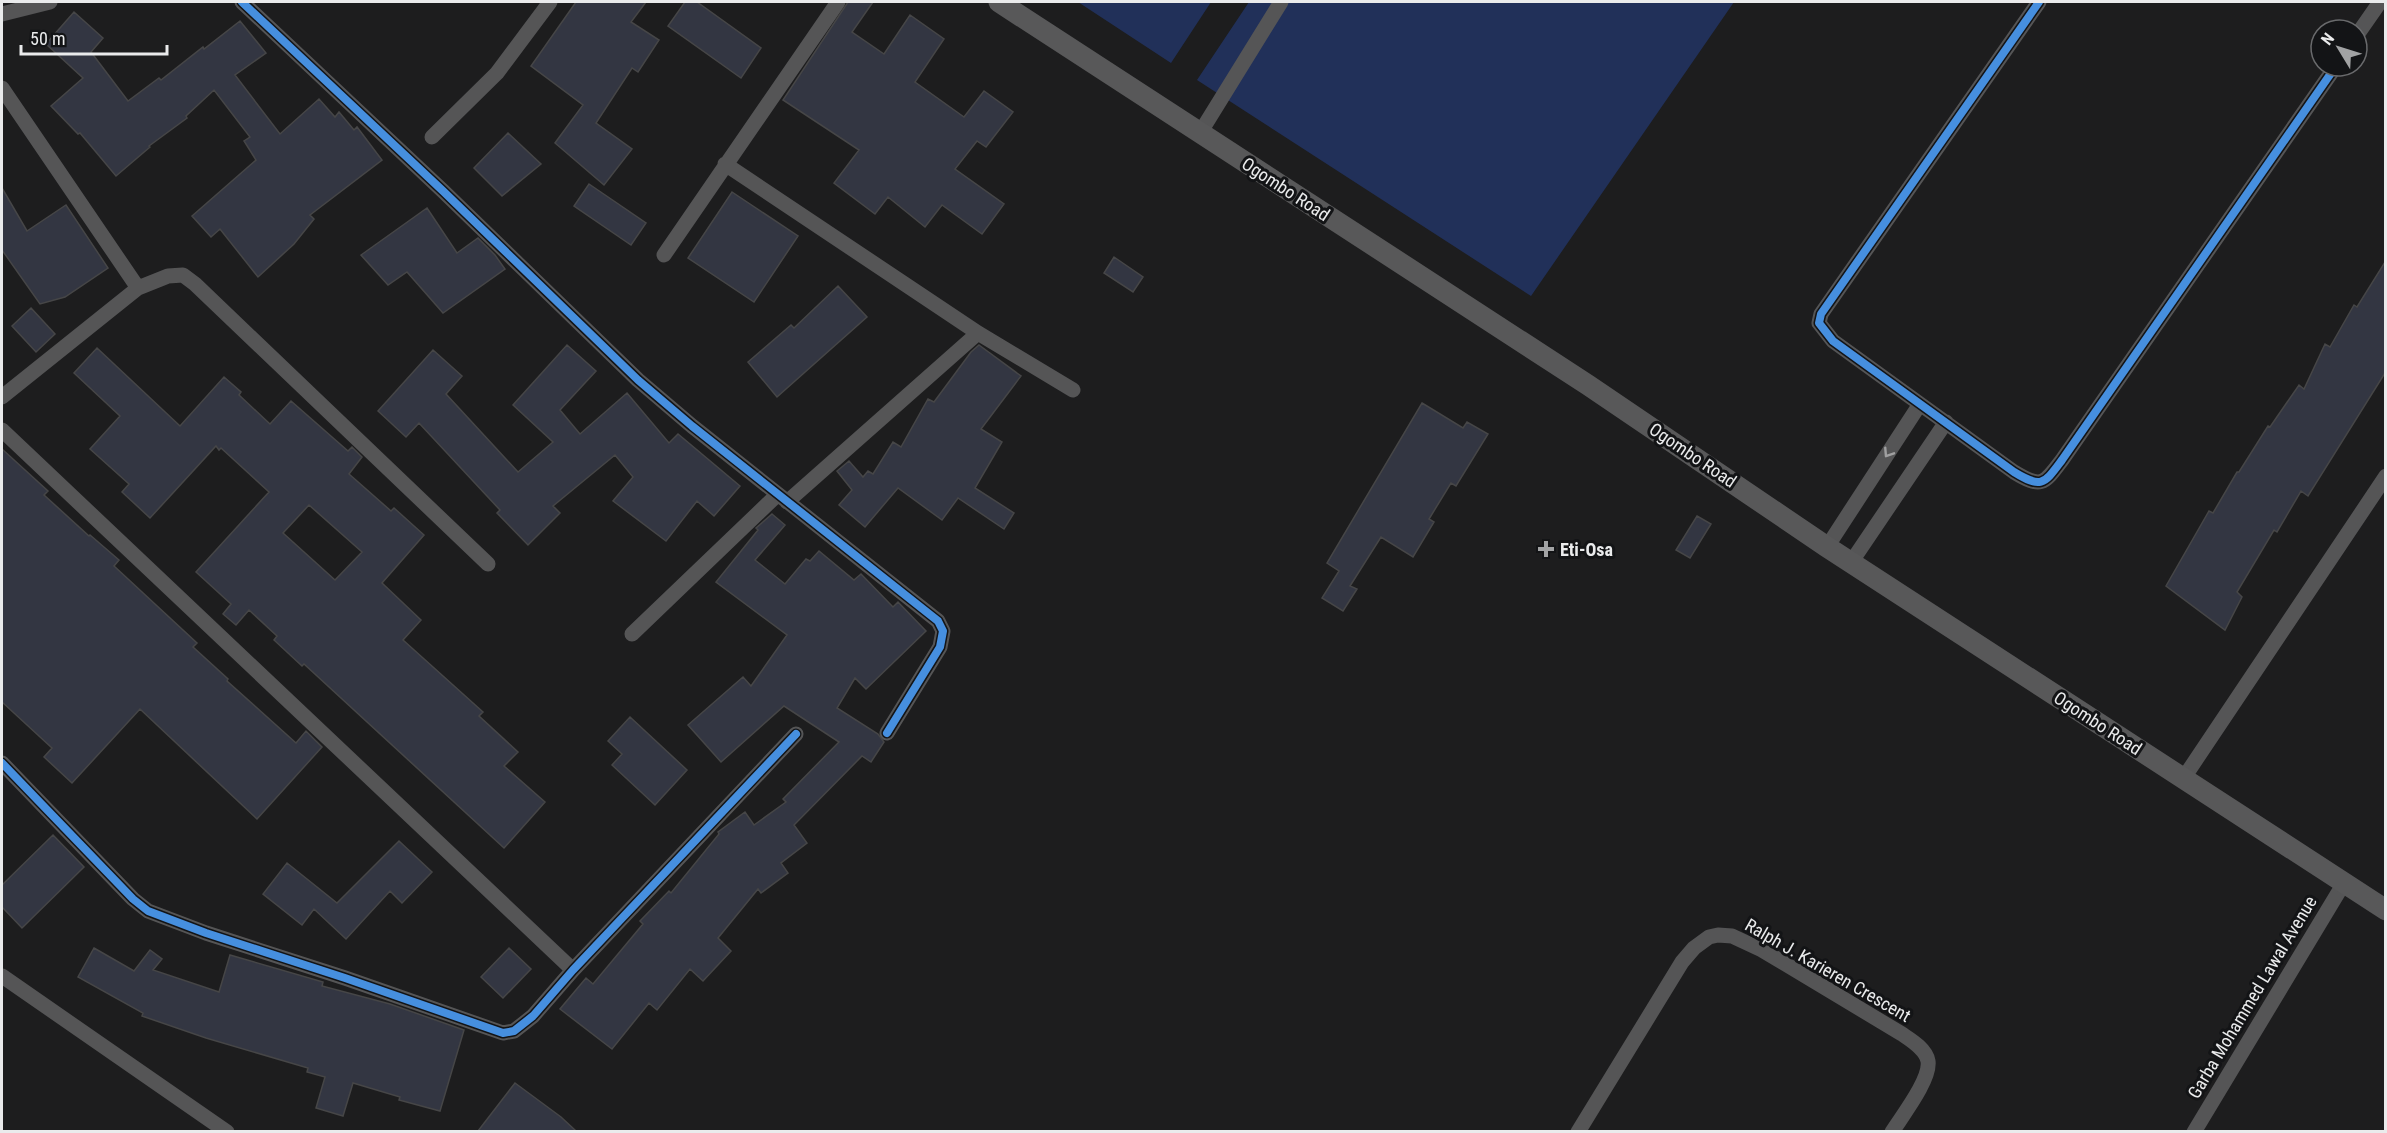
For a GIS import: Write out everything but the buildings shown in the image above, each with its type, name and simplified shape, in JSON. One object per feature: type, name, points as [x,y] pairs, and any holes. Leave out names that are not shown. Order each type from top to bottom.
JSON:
[{"type":"main road","name":"Ogombo Road","points":[[999,2],[1588,385],[1827,547],[1852,561],[2385,910]]},
{"type":"street","points":[[2,14],[50,2]]},
{"type":"street","points":[[242,2],[443,191],[638,380],[782,498],[927,612],[941,626],[943,638],[940,647],[887,733]]},
{"type":"street","points":[[432,137],[498,73],[550,2]]},
{"type":"street","points":[[664,255],[838,2]]},
{"type":"street","points":[[1200,132],[1281,2]]},
{"type":"street","points":[[2039,2],[1821,314],[1819,322],[1833,341],[2030,482],[2046,481],[2328,78]]},
{"type":"street","points":[[2369,18],[2380,2]]},
{"type":"street","points":[[2,88],[138,288]]},
{"type":"street","points":[[725,165],[978,333],[1073,390]]},
{"type":"street","points":[[2,397],[138,288],[177,274],[188,278],[488,564]]},
{"type":"street","points":[[632,634],[782,498],[978,333]]},
{"type":"street","points":[[1827,547],[1920,404]]},
{"type":"street","points":[[1852,561],[1946,422]]},
{"type":"street","points":[[2,430],[573,970]]},
{"type":"street","points":[[2183,779],[2385,476]]},
{"type":"street","points":[[2,763],[133,899],[148,911],[206,933],[503,1033],[514,1031],[533,1016],[573,970],[796,734]]},
{"type":"street","name":"Garba Mohammed Lawal Avenue","points":[[2194,1131],[2344,883]]},
{"type":"street","name":"Ralph J. Karieren Crescent","points":[[1578,1131],[1682,962],[1694,948],[1708,938],[1718,935],[1732,936],[1762,950],[1902,1034],[1923,1051],[1928,1060],[1926,1074],[1892,1131]]},
{"type":"street","points":[[2,976],[227,1131]]},
{"type":"shaded area","points":[[1078,2],[1211,2],[1171,63]]},
{"type":"shaded area","points":[[1249,2],[1734,2],[1531,296],[1197,80]]},
{"type":"cycle path","points":[[242,2],[443,191],[638,380],[692,426],[938,621],[943,631],[940,647],[887,733]]},
{"type":"cycle path","points":[[2039,2],[1821,314],[1819,323],[1833,341],[2014,472],[2031,481],[2046,479],[2062,460],[2328,78]]},
{"type":"cycle path","points":[[2,763],[133,899],[148,911],[206,933],[503,1033],[514,1031],[533,1016],[573,970],[796,734]]},
{"type":"place","name":"Eti-Osa","points":[[1546,549]]}]
